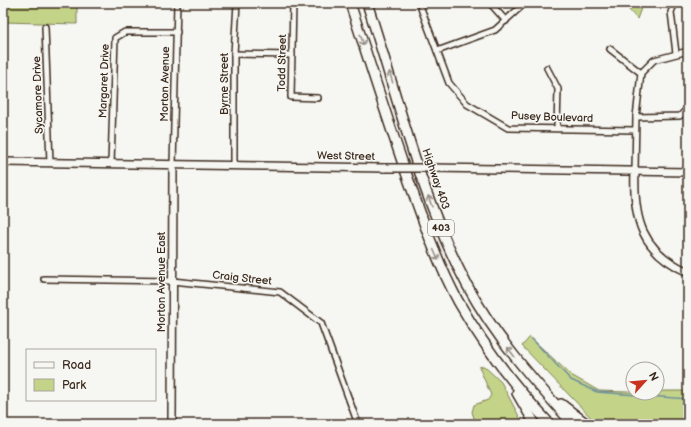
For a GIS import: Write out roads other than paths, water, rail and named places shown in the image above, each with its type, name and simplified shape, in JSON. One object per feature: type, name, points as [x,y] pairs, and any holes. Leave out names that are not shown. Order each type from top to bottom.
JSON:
[{"type":"highway","name":"403","points":[[350,3],[413,193],[435,253],[468,317],[502,368],[550,424]]},
{"type":"highway","name":"Highway 403","points":[[367,3],[432,206],[451,252],[467,285],[486,317],[525,370],[573,424]]},
{"type":"highway","points":[[502,368],[507,379],[535,424]]},
{"type":"highway","points":[[525,370],[534,376],[562,405],[587,424]]},
{"type":"main road","name":"West Street","points":[[3,162],[688,172]]},
{"type":"main road","name":"Morton Avenue East","points":[[172,424],[173,165]]},
{"type":"main road","points":[[635,171],[635,203],[639,223],[644,234],[650,244],[663,258],[688,272]]},
{"type":"street","name":"Morton Avenue","points":[[173,165],[177,3]]},
{"type":"street","name":"Byrne Street","points":[[234,166],[234,54],[237,3]]},
{"type":"street","name":"Todd Street","points":[[292,3],[291,97],[318,98]]},
{"type":"street","name":"Pusey Boulevard","points":[[419,3],[449,83],[467,104],[508,128],[558,127],[635,130]]},
{"type":"street","points":[[490,3],[506,21]]},
{"type":"street","points":[[436,51],[495,30],[525,3]]},
{"type":"street","points":[[676,3],[671,12],[676,53]]},
{"type":"street","name":"Sycamore Drive","points":[[45,27],[50,163]]},
{"type":"street","name":"Margaret Drive","points":[[111,164],[115,38],[125,32],[177,32]]},
{"type":"street","points":[[610,49],[641,73]]},
{"type":"street","points":[[635,171],[635,130],[641,73],[654,60],[688,51]]},
{"type":"street","points":[[234,54],[292,55]]},
{"type":"street","points":[[547,68],[558,89],[558,127]]},
{"type":"street","points":[[636,116],[680,116],[684,112]]},
{"type":"street","name":"Craig Street","points":[[44,279],[172,281],[280,292],[321,324],[358,424]]},
{"type":"waterway","points":[[532,339],[571,380],[597,392],[688,399]]}]
